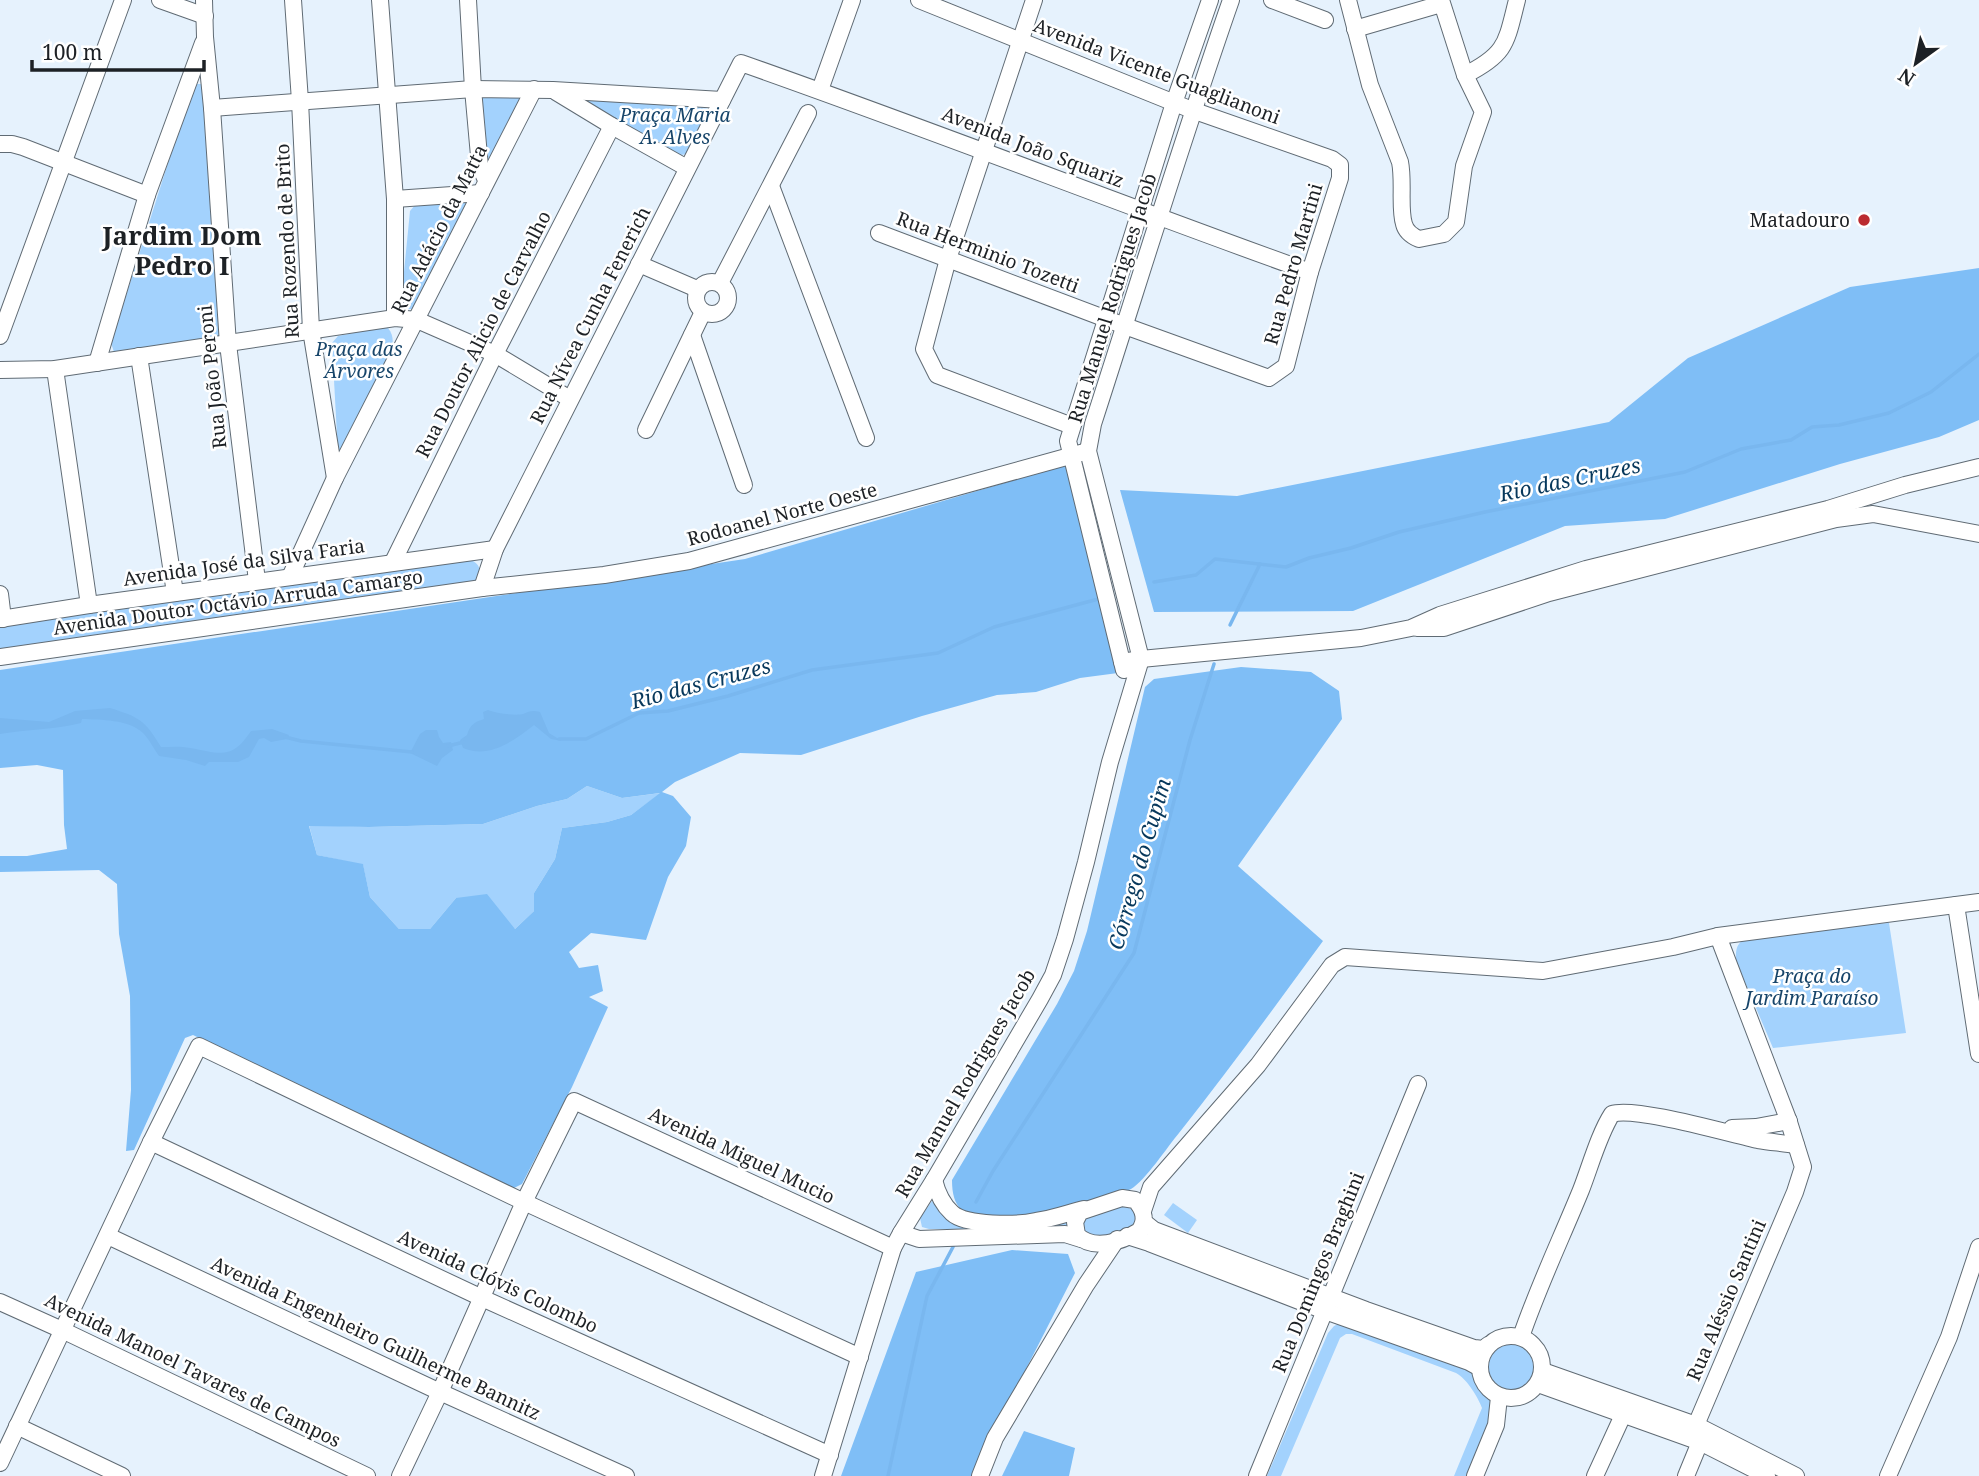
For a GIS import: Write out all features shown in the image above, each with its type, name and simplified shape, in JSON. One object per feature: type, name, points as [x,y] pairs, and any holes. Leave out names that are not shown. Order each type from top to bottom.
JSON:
[{"type":"street","points":[[0,336],[123,0]]},
{"type":"street","points":[[160,0],[204,8]]},
{"type":"street","name":"Rua Rozendo de Brito","points":[[293,0],[311,330],[335,478]]},
{"type":"street","points":[[380,0],[395,199],[395,318]]},
{"type":"street","points":[[395,199],[484,186],[472,89],[468,0]]},
{"type":"street","points":[[820,90],[852,0]]},
{"type":"street","name":"Avenida Vicente Guaglianoni","points":[[919,0],[1174,103],[1332,159],[1340,165]]},
{"type":"street","points":[[1034,0],[948,259],[923,349],[937,375],[1072,426]]},
{"type":"street","name":"Rua Manuel Rodrigues Jacob","points":[[1130,693],[1068,441],[1139,211],[1210,0]]},
{"type":"street","name":"Rua Manuel Rodrigues Jacob","points":[[823,1476],[894,1248],[1040,999],[1053,975],[1065,939],[1110,762],[1141,659],[1088,451],[1093,424],[1192,110],[1231,0]]},
{"type":"street","points":[[1272,0],[1325,20]]},
{"type":"street","points":[[1348,0],[1355,29],[1370,85],[1400,162],[1404,224],[1408,233],[1419,239],[1444,234],[1451,229],[1458,214],[1464,166],[1483,111],[1465,75],[1441,2],[1355,29]]},
{"type":"street","points":[[1465,75],[1495,57],[1506,40],[1517,0]]},
{"type":"street","name":"Rua João Peroni","points":[[204,8],[228,344],[257,581]]},
{"type":"street","points":[[97,363],[147,195],[205,37]]},
{"type":"street","name":"Avenida João Squariz","points":[[741,63],[986,150],[1139,211],[1310,272]]},
{"type":"street","name":"Rua Nívea Cunha Fenerich","points":[[482,588],[495,549],[741,63]]},
{"type":"street","points":[[212,108],[472,89],[534,89],[722,100]]},
{"type":"street","name":"Rua Adácio da Matta","points":[[290,577],[335,478],[534,89]]},
{"type":"street","points":[[553,90],[687,168]]},
{"type":"street","points":[[720,283],[808,113]]},
{"type":"street","name":"Rua Doutor Alicio de Carvalho","points":[[393,562],[495,354],[612,126]]},
{"type":"street","points":[[0,133],[23,147]]},
{"type":"street","points":[[0,144],[23,147],[147,195]]},
{"type":"street","name":"Rua Pedro Martini","points":[[1279,372],[1286,366],[1310,272],[1340,178],[1340,165]]},
{"type":"street","points":[[771,186],[866,438]]},
{"type":"street","name":"Rua Herminio Tozetti","points":[[879,233],[1269,378],[1279,372]]},
{"type":"street","points":[[639,264],[697,289]]},
{"type":"street","points":[[697,289],[707,282],[720,283]]},
{"type":"street","points":[[703,312],[716,313],[726,306],[727,293],[720,283]]},
{"type":"street","points":[[697,289],[696,302],[703,312]]},
{"type":"street","points":[[646,430],[703,312]]},
{"type":"street","points":[[0,370],[55,369],[395,318],[418,320],[495,354],[570,399]]},
{"type":"street","points":[[692,335],[744,485]]},
{"type":"street","points":[[139,356],[175,593]]},
{"type":"street","points":[[55,369],[89,605]]},
{"type":"street","name":"Rodoanel Norte Oeste","points":[[482,588],[604,575],[689,561],[1088,451]]},
{"type":"street","points":[[1411,628],[1440,615],[1573,572],[1828,509],[1905,485],[1979,467]]},
{"type":"street","points":[[1122,663],[1362,638],[1411,628],[1444,628],[1549,593],[1836,519],[1872,514],[1979,534]]},
{"type":"street","name":"Avenida José da Silva Faria","points":[[2,619],[495,549]]},
{"type":"street","name":"Avenida Doutor Octávio Arruda Camargo","points":[[0,657],[482,588]]},
{"type":"street","points":[[0,594],[2,619]]},
{"type":"street","points":[[901,1233],[919,1239],[1065,1234],[1102,1244],[1139,1231],[1151,1187],[1258,1065],[1332,965],[1345,957],[1543,971],[1718,936],[1979,902]]},
{"type":"street","points":[[1956,905],[1979,1054]]},
{"type":"street","name":"Rua Aléssio Santini","points":[[1696,1425],[1795,1192],[1803,1167],[1789,1121],[1718,936]]},
{"type":"street","points":[[0,1463],[199,1046],[524,1202],[860,1357]]},
{"type":"street","name":"Rua Domingos Braghini","points":[[1257,1476],[1418,1084]]},
{"type":"street","name":"Avenida Miguel Mucio","points":[[524,1202],[574,1101],[894,1248]]},
{"type":"street","points":[[1521,1337],[1612,1114],[1637,1114],[1759,1140],[1796,1145]]},
{"type":"street","points":[[1712,1129],[1756,1127],[1789,1121]]},
{"type":"street","name":"Avenida Clóvis Colombo","points":[[151,1142],[481,1298],[830,1455]]},
{"type":"street","points":[[934,1180],[937,1192],[952,1214],[974,1223],[1035,1222],[1122,1198],[1151,1187]]},
{"type":"street","points":[[1122,1198],[1135,1200],[1154,1230],[1480,1368]]},
{"type":"street","points":[[400,1476],[524,1202]]},
{"type":"street","points":[[1084,1209],[1075,1222],[1077,1235],[1084,1241],[1091,1262],[1086,1285]]},
{"type":"street","name":"Avenida Engenheiro Guilherme Bannitz","points":[[108,1236],[626,1476]]},
{"type":"street","points":[[1122,1238],[1149,1242],[1328,1304],[1474,1348],[1484,1349],[1488,1345],[1499,1338],[1511,1335],[1521,1337],[1532,1343],[1542,1360],[1541,1378],[1531,1392],[1521,1398],[1510,1399],[1499,1397],[1489,1390],[1482,1380],[1480,1368],[1488,1345]]},
{"type":"street","points":[[980,1476],[995,1438],[1086,1285],[1122,1238]]},
{"type":"street","points":[[1888,1476],[1949,1337],[1979,1247]]},
{"type":"street","name":"Avenida Manoel Tavares de Campos","points":[[0,1302],[367,1476]]},
{"type":"street","points":[[1541,1378],[1696,1425],[1796,1476]]},
{"type":"street","points":[[1541,1378],[1623,1415],[1700,1442],[1767,1476]]},
{"type":"street","points":[[1475,1476],[1496,1425],[1499,1397]]},
{"type":"street","points":[[1595,1476],[1623,1415]]},
{"type":"street","points":[[17,1426],[122,1476]]},
{"type":"street","points":[[1686,1476],[1700,1442]]},
{"type":"green space","points":[[197,84],[204,88],[221,335],[114,352],[111,343],[192,87]]},
{"type":"green space","points":[[481,93],[525,95],[492,167],[485,166]]},
{"type":"green space","name":"Praça Maria A. Alves","points":[[578,99],[707,104],[712,108],[688,154],[680,155],[578,103]]},
{"type":"green space","points":[[470,203],[414,309],[405,309],[401,302],[410,211],[416,204]]},
{"type":"green space","name":"Praça das Árvores","points":[[388,328],[392,338],[390,357],[338,454],[332,343],[338,336]]},
{"type":"green space","points":[[471,560],[479,569],[478,581],[0,650],[0,625]]},
{"type":"green space","points":[[587,786],[622,798],[661,793],[631,815],[607,822],[562,828],[555,859],[534,893],[534,911],[515,929],[456,898],[430,929],[399,929],[370,897],[363,865],[317,855],[309,825],[369,827],[483,824],[567,799]]},
{"type":"green space","name":"Praça do Jardim Paraíso","points":[[1889,923],[1906,1033],[1773,1048],[1736,961],[1738,945],[1752,937],[1768,934]]},
{"type":"green space","points":[[932,1201],[945,1213],[1071,1218],[1070,1229],[929,1229],[922,1227],[920,1218]]},
{"type":"green space","points":[[1173,1203],[1197,1220],[1188,1233],[1164,1215]]},
{"type":"green space","points":[[1122,1205],[1136,1211],[1137,1225],[1100,1239],[1083,1234],[1083,1218]]},
{"type":"green space","points":[[1340,1323],[1479,1373],[1496,1408],[1469,1476],[1454,1476],[1482,1408],[1468,1384],[1456,1373],[1346,1334],[1340,1338],[1281,1476],[1267,1476],[1328,1333]]},
{"type":"green space","points":[[1511,1341],[1530,1349],[1538,1368],[1530,1387],[1511,1395],[1492,1387],[1484,1368],[1492,1349]]},
{"type":"shaded area","points":[[1979,268],[1979,420],[1939,437],[1840,464],[1665,519],[1565,526],[1353,611],[1154,612],[1120,490],[1237,496],[1609,422],[1688,358],[1850,287]]},
{"type":"shaded area","points":[[1065,466],[1069,474],[1118,673],[1080,678],[1036,692],[997,695],[801,755],[740,753],[675,782],[662,792],[673,796],[691,817],[686,846],[668,877],[646,940],[591,933],[569,952],[579,968],[598,965],[603,991],[589,997],[608,1007],[572,1087],[522,1184],[514,1188],[500,1183],[193,1035],[185,1038],[134,1150],[126,1151],[131,1090],[130,996],[119,934],[117,884],[99,870],[0,872],[0,856],[27,856],[67,849],[63,770],[37,765],[0,768],[0,670],[745,559]],"holes":[[[587,786],[622,798],[660,793],[631,815],[607,822],[562,828],[555,859],[534,893],[534,911],[515,929],[487,894],[456,898],[430,929],[399,929],[370,897],[363,864],[317,855],[309,826],[483,824],[567,799]]]},
{"type":"shaded area","points":[[1241,667],[1311,672],[1339,691],[1342,719],[1238,866],[1323,941],[1216,1085],[1137,1185],[1121,1193],[1049,1211],[990,1217],[966,1213],[954,1198],[952,1180],[1074,971],[1087,931],[1145,687],[1154,679]]},
{"type":"shaded area","points":[[110,708],[140,721],[161,747],[224,753],[237,747],[251,731],[272,729],[289,735],[287,739],[271,742],[264,738],[259,739],[249,757],[238,762],[209,762],[205,766],[159,756],[137,728],[114,721],[82,719],[81,723],[71,725],[0,734],[0,718],[49,722],[75,711]]},
{"type":"shaded area","points":[[488,710],[515,715],[540,712],[549,733],[562,741],[551,739],[534,725],[510,742],[492,750],[473,751],[463,748],[460,740],[467,735],[473,724],[484,719],[483,712]]},
{"type":"shaded area","points":[[426,730],[437,730],[443,743],[451,742],[453,750],[442,758],[437,766],[410,753],[420,734]]},
{"type":"shaded area","points":[[1012,1250],[1068,1254],[1075,1273],[981,1457],[975,1476],[841,1476],[916,1272]]},
{"type":"shaded area","points":[[1024,1431],[1075,1448],[1069,1476],[1002,1476]]},
{"type":"waterway","name":"Rio das Cruzes","points":[[1154,582],[1196,575],[1215,559],[1286,567],[1399,532],[1685,472],[1741,449],[1791,440],[1812,427],[1839,425],[1889,413],[1931,392],[1979,354]]},
{"type":"waterway","points":[[1230,625],[1260,564]]},
{"type":"waterway","name":"Rio das Cruzes","points":[[559,739],[586,739],[639,713],[668,711],[812,670],[938,653],[994,627],[1102,598]]},
{"type":"waterway","name":"Córrego do Cupim","points":[[976,1202],[993,1171],[1134,953],[1190,740],[1214,664]]},
{"type":"waterway","name":"Rio das Cruzes","points":[[285,737],[412,752]]},
{"type":"waterway","name":"Rio das Cruzes","points":[[448,746],[464,742]]},
{"type":"waterway","name":"Córrego do Cupim","points":[[888,1476],[927,1296],[953,1247]]},
{"type":"place","name":"Matadouro","points":[[1864,220]]},
{"type":"district","name":"Jardim Dom Pedro I","points":[[182,251]]}]
